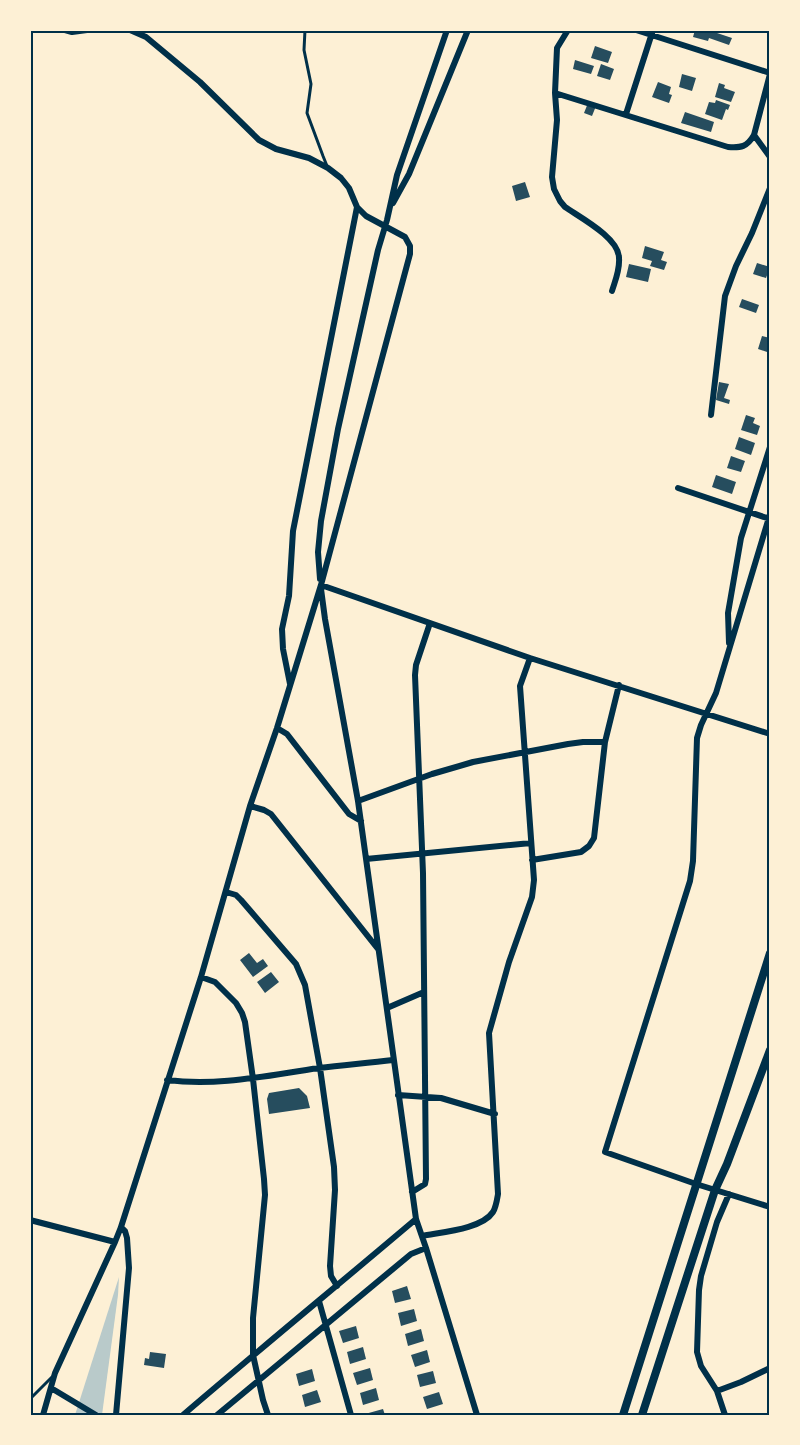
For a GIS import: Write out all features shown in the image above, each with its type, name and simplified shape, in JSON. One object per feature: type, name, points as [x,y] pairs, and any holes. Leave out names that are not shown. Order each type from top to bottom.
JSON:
[{"type":"street","points":[[65,30],[72,32],[87,30]]},
{"type":"street","points":[[130,30],[143,35]]},
{"type":"street","points":[[43,1415],[55,1373],[121,1227],[201,977],[250,806],[277,728],[321,585],[410,254],[410,246],[405,237],[366,216],[357,207],[341,178],[309,158],[276,149],[259,140],[200,82],[136,30]]},
{"type":"street","points":[[447,30],[397,175],[386,226],[378,250],[338,429],[321,521],[318,552],[325,619],[361,821],[416,1219],[477,1415]]},
{"type":"street","points":[[390,209],[409,174],[468,30]]},
{"type":"street","points":[[568,30],[557,48],[555,93],[557,120],[552,177],[554,189],[565,207],[610,239],[617,248],[618,273],[612,291]]},
{"type":"street","points":[[555,93],[728,147],[739,147],[749,143],[754,135],[770,73],[652,32],[636,30]]},
{"type":"street","points":[[626,114],[652,32]]},
{"type":"street","points":[[754,135],[770,157]]},
{"type":"street","points":[[711,415],[725,296],[770,188]]},
{"type":"street","points":[[290,686],[282,629],[289,596],[292,531],[357,207]]},
{"type":"street","points":[[729,650],[728,613],[741,538],[770,447]]},
{"type":"street","points":[[678,488],[770,517],[716,693],[697,738],[690,881],[605,1152],[770,1207]]},
{"type":"street","points":[[321,585],[530,658],[770,734]]},
{"type":"street","points":[[412,1192],[425,1184],[426,1179],[423,854],[416,664],[430,623]]},
{"type":"street","points":[[422,1236],[476,1225],[487,1219],[495,1210],[498,1194],[489,1033],[508,962],[532,897],[534,880],[520,686],[530,658]]},
{"type":"street","points":[[532,860],[581,852],[594,838],[606,742],[619,685]]},
{"type":"street","points":[[277,728],[287,734],[350,814],[361,821]]},
{"type":"street","points":[[358,801],[420,777],[473,762],[568,744],[606,742]]},
{"type":"street","points":[[250,806],[270,814],[379,950]]},
{"type":"street","points":[[366,859],[531,843]]},
{"type":"street","points":[[226,892],[236,895],[241,900],[296,964],[305,985],[334,1167],[335,1190],[330,1266],[331,1276],[337,1286]]},
{"type":"street","points":[[623,1415],[770,953]]},
{"type":"street","points":[[201,977],[215,982],[236,1003],[242,1013],[253,1079],[265,1195],[253,1318],[253,1354],[268,1415]]},
{"type":"street","points":[[387,1008],[424,992]]},
{"type":"street","points":[[642,1415],[715,1190],[770,1050]]},
{"type":"street","points":[[167,1080],[187,1083],[253,1079],[320,1068],[393,1060]]},
{"type":"street","points":[[398,1095],[441,1098],[495,1114]]},
{"type":"street","points":[[725,1415],[717,1391],[701,1366],[697,1353],[699,1290],[717,1222],[729,1194]]},
{"type":"street","points":[[183,1415],[416,1219]]},
{"type":"street","points":[[30,1220],[115,1242]]},
{"type":"street","points":[[116,1415],[129,1268],[127,1238],[121,1227]]},
{"type":"street","points":[[217,1415],[411,1254],[426,1248]]},
{"type":"street","points":[[320,1301],[351,1415]]},
{"type":"street","points":[[717,1391],[770,1368]]},
{"type":"street","points":[[51,1388],[96,1415]]},
{"type":"lane","points":[[304,30],[304,50],[311,84],[307,113],[328,168]]},
{"type":"lane","points":[[30,1399],[55,1373]]},
{"type":"shaded area","points":[[119,1277],[102,1415],[75,1415]]},
{"type":"building","points":[[695,30],[712,30],[732,38],[729,45],[709,38],[708,41],[693,37]]},
{"type":"building","points":[[595,46],[612,52],[608,63],[591,58]]},
{"type":"building","points":[[575,60],[594,66],[591,74],[573,69]]},
{"type":"building","points":[[601,64],[614,69],[610,80],[597,76]]},
{"type":"building","points":[[682,74],[696,78],[692,91],[679,87]]},
{"type":"building","points":[[658,82],[671,87],[669,94],[672,95],[669,103],[652,97]]},
{"type":"building","points":[[719,83],[725,85],[724,88],[735,92],[731,102],[715,97]]},
{"type":"building","points":[[716,100],[730,105],[722,120],[705,114],[709,102],[715,103]]},
{"type":"building","points":[[588,103],[596,106],[592,116],[584,113]]},
{"type":"building","points":[[685,112],[714,122],[711,132],[681,123]]},
{"type":"building","points":[[525,182],[530,197],[516,201],[512,186]]},
{"type":"building","points":[[645,246],[664,252],[661,260],[667,262],[664,270],[650,266],[652,261],[642,258]]},
{"type":"building","points":[[757,263],[770,267],[766,278],[753,274]]},
{"type":"building","points":[[629,264],[651,269],[648,282],[626,277]]},
{"type":"building","points":[[742,299],[759,305],[756,313],[739,307]]},
{"type":"building","points":[[762,336],[770,338],[770,353],[758,349]]},
{"type":"building","points":[[719,382],[729,384],[724,398],[730,400],[729,404],[716,400]]},
{"type":"building","points":[[746,415],[755,418],[753,423],[760,426],[757,435],[741,430]]},
{"type":"building","points":[[739,437],[755,443],[751,455],[735,449]]},
{"type":"building","points":[[731,456],[745,461],[741,472],[727,468]]},
{"type":"building","points":[[716,475],[736,482],[732,494],[712,487]]},
{"type":"building","points":[[249,953],[257,963],[263,959],[268,966],[253,977],[240,960]]},
{"type":"building","points":[[271,972],[279,982],[265,993],[257,982]]},
{"type":"building","points":[[299,1088],[307,1096],[310,1108],[269,1114],[267,1099],[269,1093]]},
{"type":"building","points":[[407,1286],[411,1299],[395,1303],[392,1291]]},
{"type":"building","points":[[414,1309],[417,1321],[401,1326],[398,1313]]},
{"type":"building","points":[[356,1326],[359,1338],[343,1343],[339,1331]]},
{"type":"building","points":[[421,1329],[424,1341],[408,1346],[405,1334]]},
{"type":"building","points":[[363,1347],[366,1359],[350,1364],[347,1352]]},
{"type":"building","points":[[427,1350],[430,1362],[415,1367],[411,1355]]},
{"type":"building","points":[[150,1352],[166,1354],[164,1368],[144,1365],[145,1358],[149,1359]]},
{"type":"building","points":[[370,1368],[373,1380],[357,1385],[353,1373]]},
{"type":"building","points":[[312,1369],[315,1381],[299,1386],[296,1374]]},
{"type":"building","points":[[433,1371],[436,1383],[420,1387],[417,1375]]},
{"type":"building","points":[[376,1388],[379,1400],[363,1405],[360,1393]]},
{"type":"building","points":[[317,1390],[321,1402],[305,1407],[302,1395]]},
{"type":"building","points":[[439,1392],[443,1404],[427,1409],[423,1397]]},
{"type":"building","points":[[383,1409],[385,1415],[365,1415],[365,1414]]}]
